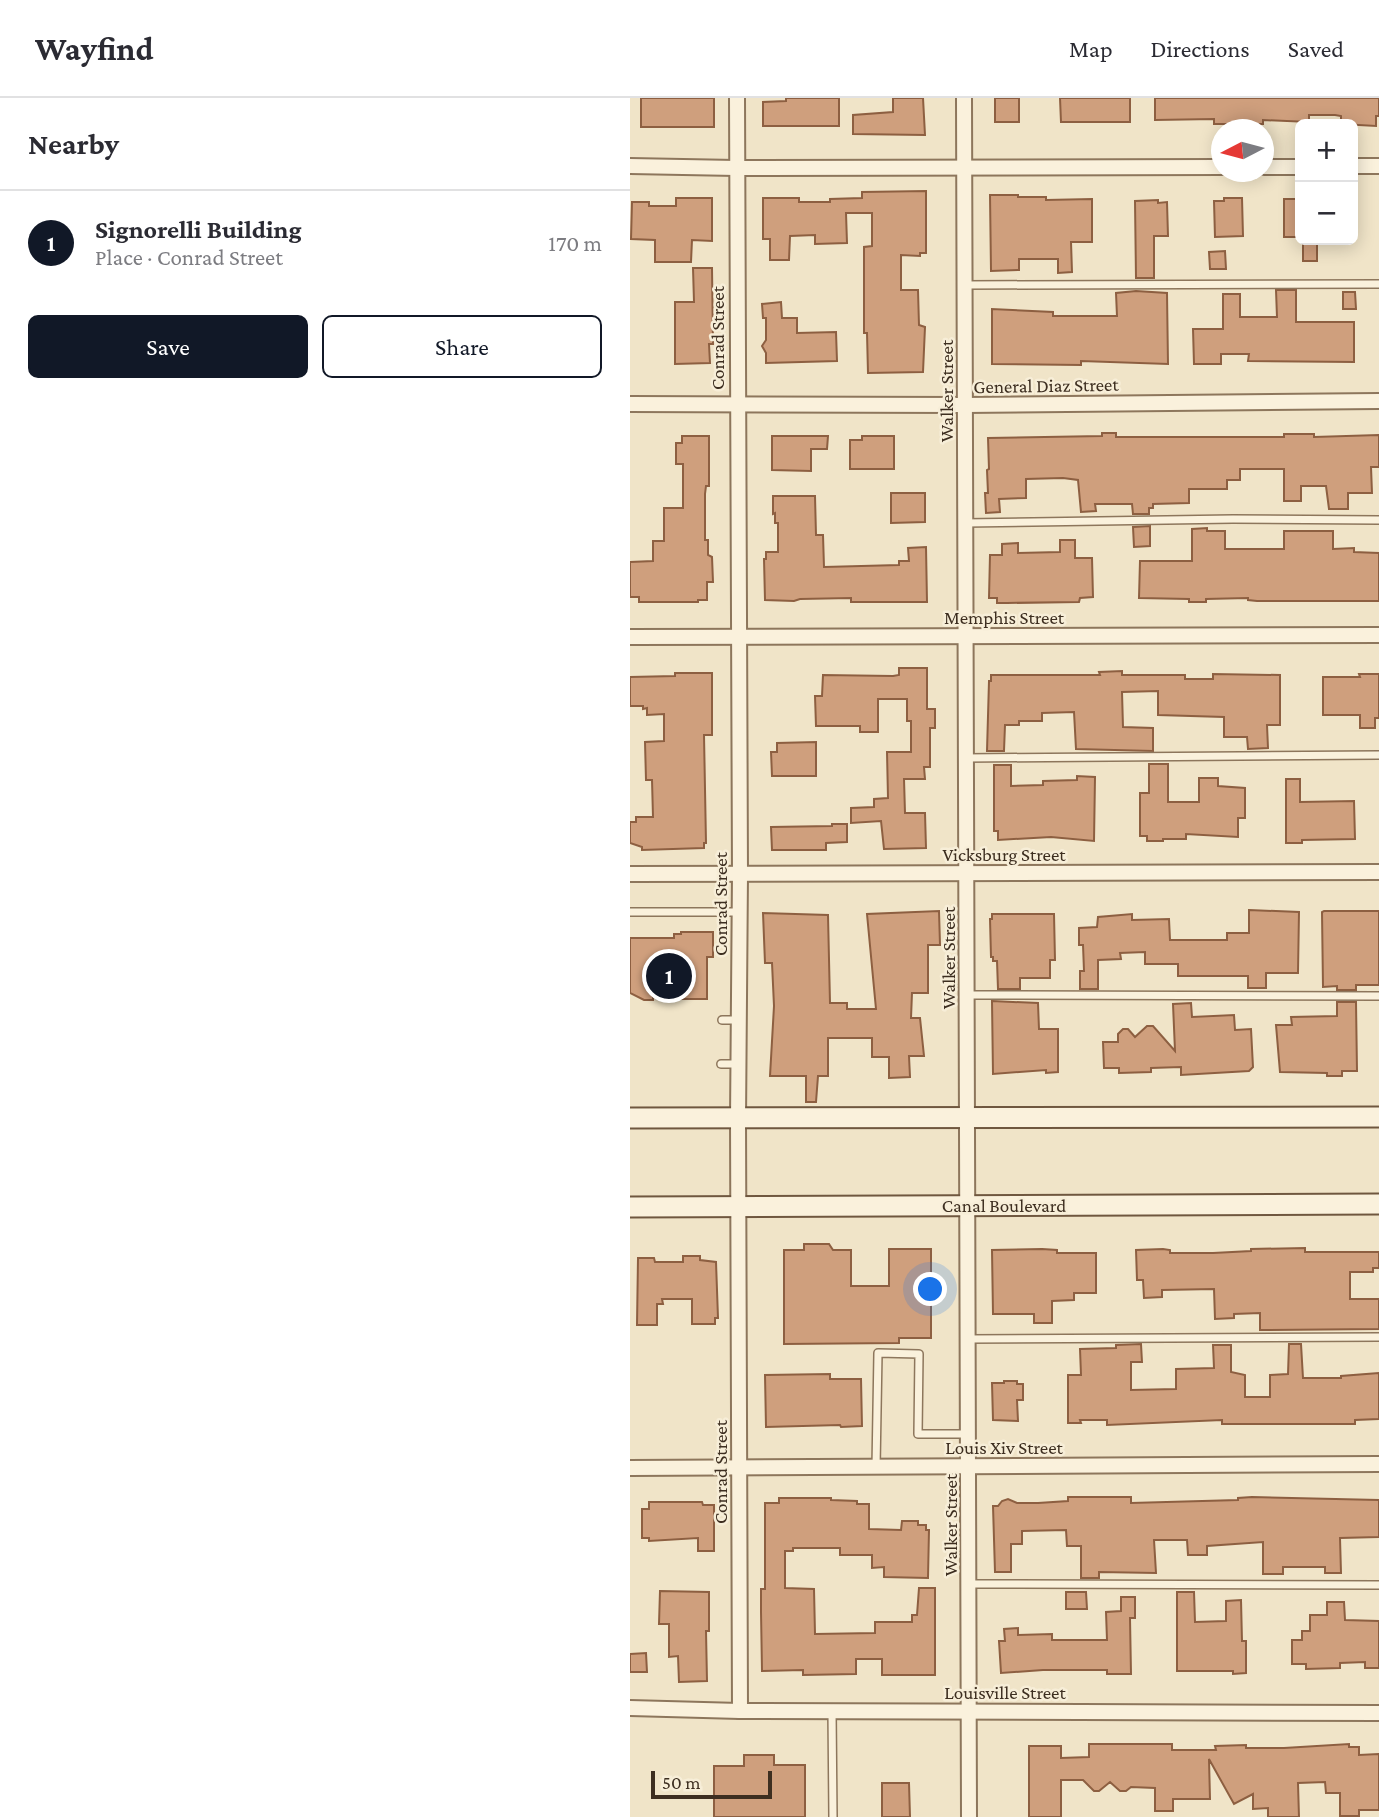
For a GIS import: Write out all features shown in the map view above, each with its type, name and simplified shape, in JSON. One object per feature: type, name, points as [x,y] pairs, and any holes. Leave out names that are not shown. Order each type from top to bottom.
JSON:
[{"type":"main road","points":[[630,1118],[1379,1117]]},
{"type":"main road","name":"Canal Boulevard","points":[[630,1207],[1379,1204]]},
{"type":"street","name":"Conrad Street","points":[[737,98],[740,1711]]},
{"type":"street","name":"Walker Street","points":[[964,98],[969,1817]]},
{"type":"street","points":[[630,166],[1211,167]]},
{"type":"street","points":[[1358,166],[1379,166]]},
{"type":"street","points":[[1274,167],[1295,167]]},
{"type":"street","name":"General Diaz Street","points":[[630,404],[965,405],[1379,401]]},
{"type":"street","name":"Memphis Street","points":[[630,637],[1379,635]]},
{"type":"street","name":"Vicksburg Street","points":[[630,874],[1379,872]]},
{"type":"street","name":"Louis Xiv Street","points":[[630,1468],[1379,1464]]},
{"type":"street","name":"Louisville Street","points":[[630,1708],[740,1711],[1379,1713]]},
{"type":"lane","points":[[965,285],[1379,284]]},
{"type":"lane","points":[[965,523],[1379,520]]},
{"type":"lane","points":[[966,758],[1379,755]]},
{"type":"lane","points":[[630,912],[740,912]]},
{"type":"lane","points":[[967,995],[1379,996]]},
{"type":"lane","points":[[722,1020],[739,1020]]},
{"type":"lane","points":[[721,1064],[739,1064]]},
{"type":"lane","points":[[968,1339],[1379,1337]]},
{"type":"lane","points":[[876,1467],[878,1353],[919,1354],[918,1434],[969,1434]]},
{"type":"lane","points":[[969,1584],[1379,1585]]},
{"type":"lane","points":[[832,1711],[833,1817]]},
{"type":"building","points":[[641,98],[714,98],[714,127],[641,127]]},
{"type":"building","points":[[786,98],[839,98],[839,126],[763,126],[763,102],[786,101]]},
{"type":"building","points":[[893,98],[923,98],[925,135],[853,134],[853,115],[893,112]]},
{"type":"building","points":[[995,98],[1019,98],[1019,122],[995,122]]},
{"type":"building","points":[[1060,98],[1130,98],[1130,122],[1061,122]]},
{"type":"building","points":[[1155,98],[1379,98],[1376,126],[1358,125],[1358,119],[1341,119],[1341,116],[1335,115],[1309,115],[1309,119],[1295,119],[1295,121],[1274,119],[1155,120]]},
{"type":"building","points":[[926,191],[926,253],[920,253],[920,256],[901,255],[901,290],[918,290],[919,325],[925,327],[923,372],[868,373],[867,333],[864,333],[864,247],[872,246],[872,213],[846,213],[847,243],[815,244],[815,235],[790,236],[789,260],[770,260],[770,239],[763,239],[763,198],[799,198],[799,202],[830,202],[830,199],[862,198],[862,192]]},
{"type":"building","points":[[990,195],[1046,197],[1046,200],[1092,199],[1092,242],[1071,242],[1072,272],[1058,273],[1058,259],[1019,259],[1019,270],[991,271]]},
{"type":"building","points":[[676,198],[712,198],[712,241],[692,240],[691,262],[655,262],[655,240],[631,239],[632,202],[649,202],[649,206],[676,206]]},
{"type":"building","points":[[1224,198],[1242,198],[1243,236],[1215,237],[1214,201],[1224,201]]},
{"type":"building","points":[[1284,199],[1295,199],[1295,237],[1284,237]]},
{"type":"building","points":[[1158,200],[1158,203],[1167,202],[1168,236],[1154,236],[1154,278],[1136,278],[1135,201]]},
{"type":"building","points":[[1303,245],[1317,245],[1317,261],[1303,261]]},
{"type":"building","points":[[1225,251],[1226,269],[1210,269],[1209,252]]},
{"type":"building","points":[[693,268],[712,268],[713,344],[709,344],[710,363],[675,364],[675,302],[694,302]]},
{"type":"building","points":[[1276,290],[1296,290],[1296,322],[1354,322],[1354,362],[1248,361],[1249,354],[1221,354],[1221,364],[1194,364],[1193,329],[1223,329],[1223,294],[1240,294],[1240,317],[1277,317]]},
{"type":"building","points":[[1343,292],[1355,292],[1356,309],[1343,309]]},
{"type":"building","points":[[1116,293],[1167,293],[1168,364],[1081,361],[1081,365],[992,364],[992,309],[1053,312],[1053,316],[1117,316]]},
{"type":"building","points":[[781,302],[782,318],[797,318],[797,333],[836,332],[837,361],[766,363],[766,353],[762,346],[766,340],[766,318],[763,318],[762,304]]},
{"type":"building","points":[[1102,433],[1116,433],[1116,437],[1379,435],[1379,467],[1371,467],[1372,493],[1348,493],[1348,509],[1329,509],[1326,486],[1301,486],[1301,501],[1284,501],[1284,469],[1240,469],[1240,480],[1227,480],[1227,489],[1189,489],[1189,503],[1153,504],[1153,508],[1149,508],[1149,514],[1133,514],[1132,504],[1095,504],[1096,511],[1081,512],[1078,480],[1063,478],[1026,479],[1026,498],[999,499],[1000,512],[986,513],[988,438],[1102,436]]},
{"type":"building","points":[[682,436],[709,436],[705,540],[708,540],[708,555],[712,557],[713,582],[707,582],[707,600],[639,602],[639,597],[630,597],[630,562],[653,561],[653,541],[664,541],[664,508],[683,508],[683,464],[676,464],[676,443],[682,443]]},
{"type":"building","points":[[772,436],[828,436],[827,449],[811,449],[811,471],[772,470]]},
{"type":"building","points":[[862,436],[894,436],[894,469],[850,469],[850,440],[862,440]]},
{"type":"building","points":[[891,493],[925,493],[925,522],[891,523]]},
{"type":"building","points":[[773,496],[815,496],[816,535],[823,535],[824,567],[899,565],[899,561],[909,561],[908,548],[926,547],[927,602],[851,602],[851,598],[765,600],[764,559],[766,552],[778,552],[778,523],[775,523],[775,513],[773,514]]},
{"type":"building","points":[[1150,526],[1150,546],[1134,547],[1133,527]]},
{"type":"building","points":[[1207,528],[1207,531],[1225,531],[1225,549],[1284,549],[1284,531],[1333,531],[1333,549],[1354,548],[1354,552],[1379,553],[1379,601],[1257,601],[1248,598],[1189,602],[1189,599],[1139,598],[1140,561],[1192,561],[1192,529]]},
{"type":"building","points":[[1060,540],[1075,540],[1075,558],[1092,558],[1093,597],[1080,598],[1079,602],[1007,603],[997,603],[997,598],[989,598],[990,555],[1002,555],[1002,544],[1018,543],[1018,553],[1060,552]]},
{"type":"building","points":[[899,668],[927,668],[927,709],[935,709],[935,728],[930,728],[930,767],[924,767],[925,779],[904,779],[905,813],[925,813],[926,848],[884,849],[881,821],[851,823],[851,808],[874,807],[874,799],[888,798],[887,752],[911,752],[911,721],[907,721],[907,699],[878,699],[878,732],[860,732],[860,726],[816,726],[815,696],[822,696],[823,675],[893,676],[899,675]]},
{"type":"building","points":[[1122,671],[1122,675],[1185,675],[1185,679],[1213,679],[1213,674],[1280,675],[1280,725],[1267,725],[1268,748],[1248,749],[1247,737],[1224,737],[1224,717],[1158,715],[1158,691],[1122,692],[1123,727],[1153,728],[1153,751],[1076,749],[1074,712],[1042,713],[1042,721],[1019,721],[1019,725],[1005,725],[1004,751],[987,751],[991,675],[1100,675],[1099,672]]},
{"type":"building","points":[[675,673],[712,673],[712,735],[704,735],[706,843],[704,848],[642,850],[642,847],[630,843],[630,822],[636,822],[636,817],[653,817],[652,780],[646,780],[645,742],[664,741],[664,714],[647,715],[647,708],[630,706],[630,677],[675,676]]},
{"type":"building","points":[[1359,674],[1379,674],[1379,718],[1375,718],[1375,728],[1360,728],[1360,715],[1323,715],[1323,677],[1360,677]]},
{"type":"building","points":[[816,742],[816,776],[772,776],[771,752],[777,752],[777,743]]},
{"type":"building","points":[[1149,764],[1168,764],[1168,802],[1199,802],[1199,778],[1218,778],[1218,786],[1245,788],[1245,818],[1238,818],[1238,837],[1186,834],[1186,839],[1147,841],[1147,836],[1140,836],[1140,793],[1149,793]]},
{"type":"building","points":[[994,765],[1011,765],[1011,786],[1077,780],[1077,776],[1095,777],[1094,841],[1051,837],[998,840],[998,831],[994,831]]},
{"type":"building","points":[[1286,779],[1300,779],[1300,802],[1354,801],[1355,839],[1286,843]]},
{"type":"building","points":[[847,824],[847,842],[826,843],[826,850],[772,850],[771,827]]},
{"type":"building","points":[[1249,910],[1299,912],[1298,973],[1266,973],[1266,988],[1248,988],[1248,976],[1178,976],[1178,964],[1145,964],[1145,952],[1120,953],[1121,959],[1098,960],[1098,989],[1080,989],[1080,971],[1084,971],[1079,928],[1097,927],[1098,917],[1132,914],[1132,920],[1169,919],[1170,940],[1227,940],[1227,933],[1249,933]]},
{"type":"building","points":[[939,911],[940,945],[928,945],[928,993],[912,993],[911,1018],[920,1018],[924,1056],[909,1056],[910,1077],[889,1078],[889,1057],[872,1057],[872,1038],[828,1038],[828,1076],[818,1076],[816,1102],[806,1102],[806,1076],[770,1076],[774,1006],[772,963],[765,963],[763,913],[828,915],[830,1003],[847,1003],[847,1009],[876,1009],[867,914]]},
{"type":"building","points":[[1324,911],[1379,911],[1379,985],[1356,985],[1356,990],[1337,990],[1337,986],[1323,987]]},
{"type":"building","points":[[992,914],[1054,914],[1055,960],[1050,960],[1050,978],[1020,978],[1020,989],[998,989],[997,961],[993,961],[991,957]]},
{"type":"building","points":[[713,932],[713,957],[707,957],[707,999],[653,995],[653,1000],[644,1000],[630,993],[630,938],[674,938],[674,934]]},
{"type":"building","points":[[992,1001],[1038,1003],[1039,1029],[1058,1029],[1058,1072],[1046,1073],[1046,1070],[993,1074]]},
{"type":"building","points":[[1337,1002],[1356,1002],[1357,1071],[1342,1071],[1342,1076],[1280,1072],[1276,1025],[1292,1025],[1291,1017],[1337,1016]]},
{"type":"building","points":[[1191,1003],[1192,1017],[1234,1015],[1235,1030],[1251,1029],[1253,1067],[1249,1071],[1181,1075],[1181,1067],[1119,1073],[1119,1068],[1104,1068],[1103,1042],[1118,1042],[1118,1034],[1123,1029],[1128,1029],[1135,1037],[1147,1026],[1153,1026],[1175,1051],[1173,1004]]},
{"type":"building","points":[[804,1244],[829,1244],[833,1250],[851,1250],[851,1286],[889,1286],[889,1249],[931,1249],[931,1338],[899,1338],[899,1343],[784,1344],[784,1250],[804,1250]]},
{"type":"building","points":[[1305,1248],[1305,1252],[1379,1252],[1379,1268],[1373,1268],[1373,1272],[1350,1272],[1350,1299],[1379,1299],[1379,1329],[1260,1330],[1260,1313],[1234,1314],[1234,1318],[1215,1319],[1214,1289],[1162,1290],[1162,1297],[1144,1298],[1143,1280],[1137,1280],[1136,1250],[1213,1253]]},
{"type":"building","points":[[992,1250],[1057,1250],[1057,1253],[1096,1253],[1096,1293],[1074,1293],[1074,1300],[1052,1301],[1052,1323],[1034,1323],[1034,1314],[993,1314]]},
{"type":"building","points":[[683,1256],[700,1256],[700,1260],[716,1262],[718,1318],[715,1318],[715,1324],[692,1324],[692,1299],[662,1299],[663,1304],[657,1304],[657,1325],[637,1325],[638,1258],[654,1258],[655,1262],[683,1262]]},
{"type":"building","points":[[1141,1344],[1142,1362],[1131,1362],[1131,1390],[1176,1389],[1176,1369],[1214,1368],[1213,1345],[1231,1345],[1231,1372],[1245,1375],[1245,1397],[1270,1397],[1270,1375],[1288,1374],[1289,1344],[1301,1344],[1303,1378],[1341,1378],[1379,1373],[1379,1419],[1355,1420],[1355,1424],[1222,1424],[1222,1420],[1107,1425],[1107,1420],[1080,1420],[1081,1423],[1068,1423],[1068,1375],[1081,1375],[1080,1349]]},
{"type":"building","points":[[830,1374],[830,1379],[861,1379],[862,1426],[766,1427],[765,1375]]},
{"type":"building","points":[[1004,1381],[1023,1384],[1023,1400],[1017,1400],[1018,1421],[993,1420],[992,1383]]},
{"type":"building","points":[[1068,1497],[1131,1497],[1131,1503],[1238,1500],[1252,1497],[1379,1500],[1379,1537],[1340,1538],[1341,1573],[1325,1573],[1325,1567],[1283,1567],[1283,1574],[1263,1574],[1263,1542],[1207,1546],[1207,1555],[1188,1555],[1187,1540],[1154,1540],[1156,1573],[1099,1572],[1099,1578],[1081,1578],[1081,1546],[1067,1546],[1066,1530],[1022,1531],[1022,1544],[1011,1544],[1011,1572],[995,1572],[993,1506],[998,1506],[1008,1499],[1017,1503],[1038,1503],[1068,1501]]},
{"type":"building","points":[[779,1498],[831,1498],[869,1504],[869,1529],[901,1530],[902,1521],[918,1521],[918,1525],[926,1525],[926,1530],[929,1530],[928,1578],[884,1577],[884,1567],[872,1568],[872,1555],[840,1555],[840,1548],[793,1548],[793,1551],[785,1551],[785,1588],[814,1589],[815,1634],[875,1633],[875,1622],[912,1622],[912,1615],[917,1615],[919,1588],[935,1588],[935,1675],[882,1675],[882,1659],[856,1659],[856,1674],[803,1675],[803,1670],[762,1671],[761,1589],[765,1589],[765,1503],[779,1503]]},
{"type":"building","points":[[649,1502],[702,1502],[703,1505],[714,1505],[714,1551],[698,1551],[698,1538],[649,1541],[649,1538],[642,1538],[642,1509],[649,1509]]},
{"type":"building","points":[[660,1591],[709,1592],[709,1631],[706,1631],[707,1681],[679,1682],[678,1656],[669,1657],[669,1624],[659,1624]]},
{"type":"building","points":[[1066,1592],[1086,1592],[1087,1609],[1066,1609]]},
{"type":"building","points":[[1177,1592],[1194,1592],[1195,1622],[1226,1621],[1226,1601],[1241,1600],[1242,1641],[1246,1641],[1246,1673],[1177,1671]]},
{"type":"building","points":[[1121,1597],[1135,1597],[1135,1618],[1130,1618],[1131,1674],[1107,1674],[1107,1670],[1001,1673],[999,1641],[1005,1641],[1004,1629],[1018,1628],[1018,1635],[1052,1634],[1052,1640],[1107,1640],[1106,1612],[1121,1611]]},
{"type":"building","points":[[1327,1602],[1344,1602],[1345,1620],[1379,1621],[1379,1668],[1365,1668],[1365,1662],[1340,1663],[1340,1668],[1306,1669],[1306,1664],[1292,1664],[1292,1640],[1302,1640],[1302,1631],[1310,1631],[1310,1615],[1327,1615]]},
{"type":"building","points":[[646,1653],[647,1672],[630,1672],[630,1654]]},
{"type":"building","points":[[1089,1744],[1172,1744],[1172,1750],[1216,1750],[1215,1746],[1284,1748],[1349,1744],[1349,1747],[1359,1747],[1359,1755],[1379,1754],[1379,1810],[1359,1810],[1359,1816],[1340,1816],[1340,1793],[1326,1793],[1325,1782],[1298,1783],[1299,1817],[1268,1817],[1268,1808],[1253,1809],[1253,1794],[1234,1804],[1209,1759],[1210,1799],[1173,1799],[1173,1811],[1155,1811],[1155,1788],[1131,1787],[1120,1791],[1110,1782],[1099,1791],[1094,1791],[1083,1780],[1061,1780],[1061,1817],[1029,1817],[1029,1746],[1061,1746],[1061,1758],[1089,1757]]},
{"type":"building","points":[[744,1755],[774,1755],[774,1765],[805,1765],[805,1817],[714,1817],[714,1766],[744,1766]]},
{"type":"building","points":[[882,1783],[909,1783],[910,1817],[882,1817]]},
{"type":"place","name":"Signorelli Building","points":[[669,976]]}]
